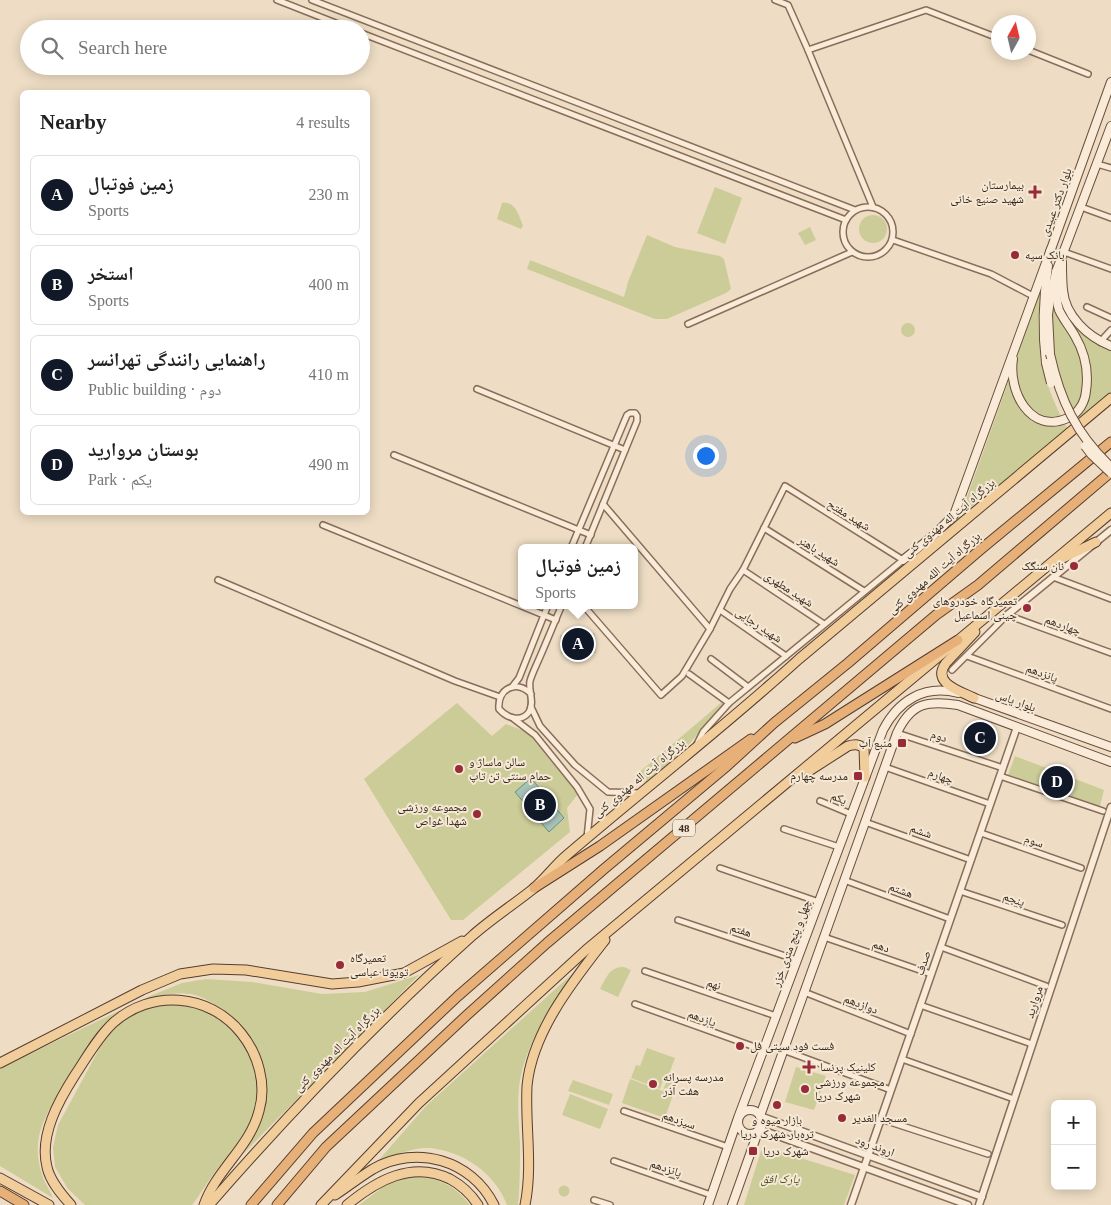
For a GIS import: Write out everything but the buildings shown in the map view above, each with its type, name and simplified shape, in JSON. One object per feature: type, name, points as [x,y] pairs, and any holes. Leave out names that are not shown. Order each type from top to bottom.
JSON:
[{"type":"highway","name":"بزرگراه آیت الله مهدوی کنی","points":[[774,723],[1111,442]]},
{"type":"highway","name":"48","points":[[277,1205],[326,1147],[467,1015],[548,943],[936,615],[978,585],[1111,473]]},
{"type":"highway","points":[[784,744],[825,724],[958,640]]},
{"type":"highway","name":"48","points":[[251,1205],[313,1133],[458,996],[604,869],[727,766],[774,723]]},
{"type":"highway","points":[[534,888],[600,846],[715,762],[774,723]]},
{"type":"highway","points":[[0,1191],[24,1205]]},
{"type":"main road","name":"بلوار دکتر عبیدی","points":[[1111,82],[1051,249],[1043,315],[1043,343],[1046,363],[1057,399],[1071,426],[1091,454],[1111,473]]},
{"type":"main road","name":"بلوار دکتر عبیدی","points":[[1111,126],[1056,272],[1048,315],[1050,354],[1055,379],[1066,408],[1095,451],[1111,467]]},
{"type":"main road","points":[[903,560],[954,515],[1051,249]]},
{"type":"main road","points":[[1063,255],[1063,290],[1069,310],[1088,333],[1100,342],[1111,346]]},
{"type":"main road","points":[[1016,342],[1012,378],[1020,402],[1039,419],[1053,422],[1068,418],[1074,414],[1082,405],[1086,395],[1088,380],[1086,363],[1076,338],[1059,310],[1056,296],[1056,272]]},
{"type":"main road","name":"بزرگراه آیت اله مهدوی کنی","points":[[209,1205],[265,1141],[332,1071],[388,1014],[474,934],[534,888],[586,838],[1111,398]]},
{"type":"main road","points":[[321,1204],[418,1103],[586,950],[1111,513]]},
{"type":"main road","points":[[921,546],[942,540]]},
{"type":"main road","points":[[1047,566],[1096,542]]},
{"type":"main road","points":[[914,564],[921,546]]},
{"type":"main road","points":[[974,698],[946,684],[942,680],[941,671],[989,614]]},
{"type":"main road","name":"بلوار یاس","points":[[911,698],[927,692],[942,690],[961,694],[1111,747]]},
{"type":"main road","points":[[958,706],[954,698],[956,695],[961,694]]},
{"type":"main road","name":"چهل و پنج متری خزر","points":[[708,1205],[738,1118],[886,723],[901,705],[911,698]]},
{"type":"main road","name":"بلوار یاس","points":[[897,733],[908,714],[916,708],[934,702],[958,706],[1111,762]]},
{"type":"main road","points":[[760,1116],[897,733]]},
{"type":"main road","points":[[776,792],[848,746],[854,745],[864,748],[865,777]]},
{"type":"main road","points":[[525,1205],[528,1164],[527,1087],[534,1055],[544,1031],[573,980],[615,927]]},
{"type":"main road","points":[[0,1062],[142,990],[180,974],[212,969],[246,970],[332,984],[358,982],[404,972],[474,934]]},
{"type":"main road","points":[[71,1205],[54,1184],[47,1167],[45,1152],[48,1129],[66,1089],[106,1030],[114,1022],[140,1005],[171,999],[192,1001],[207,1006],[236,1026],[254,1054],[262,1082],[261,1099],[255,1123],[238,1152],[214,1182],[204,1205]]},
{"type":"main road","points":[[732,1205],[762,1122],[760,1116],[754,1110],[746,1110],[738,1118],[739,1126],[744,1132],[752,1133],[759,1129]]},
{"type":"main road","points":[[321,1204],[374,1169],[405,1158],[424,1157],[441,1160],[466,1172],[478,1182],[494,1205]]},
{"type":"main road","points":[[347,1205],[366,1190],[398,1174],[427,1171],[439,1174],[464,1188],[478,1205]]},
{"type":"main road","points":[[0,1178],[49,1205]]},
{"type":"street","points":[[277,0],[328,20]]},
{"type":"street","points":[[312,0],[364,20]]},
{"type":"street","points":[[775,0],[788,5],[873,207]]},
{"type":"street","points":[[808,50],[926,10],[991,35]]},
{"type":"street","points":[[370,22],[855,210]]},
{"type":"street","points":[[370,36],[846,220]]},
{"type":"street","points":[[1036,53],[1088,74]]},
{"type":"street","points":[[1097,164],[1111,168]]},
{"type":"street","points":[[865,206],[873,207],[888,215],[894,231],[892,240],[889,247],[883,253],[876,256],[860,256],[852,252],[846,245],[843,237],[843,228],[846,220],[855,210],[865,206]]},
{"type":"street","points":[[1081,207],[1111,218]]},
{"type":"street","points":[[892,240],[991,274],[1033,296]]},
{"type":"street","points":[[688,324],[852,252]]},
{"type":"street","points":[[1063,255],[1111,269]]},
{"type":"street","points":[[1088,307],[1111,318]]},
{"type":"street","points":[[1100,342],[1111,330]]},
{"type":"street","points":[[477,389],[625,450]]},
{"type":"street","points":[[573,544],[627,415],[635,413],[637,419],[587,544]]},
{"type":"street","points":[[394,455],[591,535]]},
{"type":"street","name":"شهید مفتح","points":[[764,528],[784,486],[903,560]]},
{"type":"street","points":[[603,504],[637,544]]},
{"type":"street","points":[[323,525],[518,604]]},
{"type":"street","points":[[586,609],[661,695],[682,676],[710,629],[730,589],[743,570],[764,528]]},
{"type":"street","name":"شهید باهنر","points":[[764,528],[864,591]]},
{"type":"street","points":[[952,670],[1008,615],[1111,530]]},
{"type":"street","points":[[638,545],[710,629]]},
{"type":"street","points":[[695,748],[703,732],[729,703],[903,560]]},
{"type":"street","name":"شهید مطهری","points":[[743,570],[824,624]]},
{"type":"street","points":[[1053,577],[1111,599]]},
{"type":"street","points":[[218,580],[500,698]]},
{"type":"street","points":[[529,609],[556,620]]},
{"type":"street","points":[[512,687],[519,678],[546,609]]},
{"type":"street","points":[[560,609],[530,681],[532,707],[540,726],[575,765],[608,792],[641,793]]},
{"type":"street","name":"شهید رجایی","points":[[720,610],[786,656]]},
{"type":"street","name":"چهاردهم","points":[[1008,615],[1111,654]]},
{"type":"street","name":"پانزدهم","points":[[967,656],[1111,709]]},
{"type":"street","points":[[711,659],[748,687]]},
{"type":"street","points":[[689,674],[729,703]]},
{"type":"street","points":[[531,694],[526,688],[512,687],[505,690],[500,698],[500,709],[504,714],[513,718],[535,735],[577,787],[590,809],[586,838]]},
{"type":"street","points":[[513,718],[521,718],[528,714],[532,707]]},
{"type":"street","name":"صدف","points":[[851,1205],[1017,728]]},
{"type":"street","name":"دوم","points":[[897,733],[1003,768]]},
{"type":"street","name":"چهارم","points":[[885,767],[990,804]]},
{"type":"street","points":[[1000,776],[1103,812]]},
{"type":"street","name":"یکم","points":[[820,801],[851,814]]},
{"type":"street","name":"مروارید","points":[[979,1205],[1111,807]]},
{"type":"street","name":"ششم","points":[[865,822],[971,860]]},
{"type":"street","points":[[784,829],[839,847]]},
{"type":"street","name":"سوم","points":[[980,833],[1081,868]]},
{"type":"street","points":[[720,868],[819,902]]},
{"type":"street","name":"هشتم","points":[[844,880],[950,919]]},
{"type":"street","name":"پنجم","points":[[960,891],[1062,925]]},
{"type":"street","name":"هفتم","points":[[678,920],[797,960]]},
{"type":"street","name":"دهم","points":[[824,937],[931,974]]},
{"type":"street","points":[[941,947],[1046,986]]},
{"type":"street","name":"نهم","points":[[645,971],[776,1016]]},
{"type":"street","name":"دوازدهم","points":[[804,992],[911,1034]]},
{"type":"street","name":"یازدهم","points":[[634,1004],[764,1050]]},
{"type":"street","points":[[920,1005],[1029,1043]]},
{"type":"street","points":[[784,1050],[891,1090]]},
{"type":"street","points":[[902,1059],[1011,1098]]},
{"type":"street","name":"سیزدهم","points":[[624,1112],[728,1147]]},
{"type":"street","name":"اروند رود","points":[[760,1116],[982,1197]]},
{"type":"street","points":[[881,1119],[988,1154]]},
{"type":"street","name":"اروند رود","points":[[759,1129],[968,1205]]},
{"type":"street","name":"پانزدهم","points":[[614,1161],[711,1195]]},
{"type":"street","points":[[594,1200],[610,1205]]},
{"type":"green space","points":[[715,187],[742,198],[725,244],[697,233]]},
{"type":"green space","points":[[502,203],[511,204],[514,207],[523,226],[521,229],[497,219]]},
{"type":"green space","points":[[873,215],[883,219],[887,229],[883,239],[873,243],[863,239],[859,229],[863,219]]},
{"type":"green space","points":[[810,227],[816,240],[805,245],[798,233]]},
{"type":"green space","points":[[647,235],[675,247],[720,256],[724,259],[731,289],[667,319],[655,319],[527,269],[530,260],[624,297]]},
{"type":"green space","points":[[1043,284],[1040,309],[1042,360],[1049,389],[1061,417],[1052,418],[1037,413],[1027,404],[1018,387],[1015,371],[1020,346]]},
{"type":"green space","points":[[1054,291],[1073,335],[1083,370],[1084,386],[1081,400],[1072,411],[1059,381],[1053,352]]},
{"type":"green space","points":[[1061,291],[1073,320],[1083,334],[1111,350],[1111,392],[1077,420],[1075,417],[1086,406],[1090,391],[1090,367],[1084,346],[1064,314],[1061,306]]},
{"type":"green space","points":[[905,323],[911,323],[915,330],[911,337],[905,337],[901,333],[901,327]]},
{"type":"green space","points":[[1009,380],[1015,400],[1027,415],[1043,424],[1065,424],[1068,429],[950,527],[962,511]]},
{"type":"green space","points":[[595,633],[596,653],[561,654],[560,635]]},
{"type":"green space","points":[[722,702],[725,705],[685,749],[647,782],[640,781],[635,776]]},
{"type":"green space","name":"مجموعه ورزشی شهدا غواص","points":[[457,703],[492,736],[506,724],[527,732],[578,794],[567,808],[570,832],[463,920],[451,920],[364,779]]},
{"type":"green space","points":[[1015,756],[1104,790],[1100,806],[1008,775]]},
{"type":"green space","points":[[624,967],[631,970],[618,997],[600,989],[615,968]]},
{"type":"green space","points":[[572,974],[532,1042],[522,1072],[518,1101],[520,1182],[518,1205],[507,1205],[495,1183],[477,1166],[466,1159],[443,1150],[417,1149],[378,1161],[426,1106]]},
{"type":"green space","points":[[419,975],[240,1157],[258,1128],[266,1103],[264,1080],[254,1049],[241,1028],[216,1005],[197,996],[174,994],[163,995],[140,1002],[121,1012],[105,1025],[91,1043],[54,1102],[43,1124],[38,1148],[42,1174],[53,1198],[0,1166],[0,1068],[150,996],[182,983],[206,979],[252,982],[322,994],[365,992]]},
{"type":"green space","points":[[164,1005],[181,1005],[208,1012],[222,1021],[243,1044],[251,1058],[256,1073],[256,1105],[251,1121],[242,1138],[192,1205],[85,1205],[68,1189],[55,1167],[53,1147],[58,1125],[104,1040],[116,1026],[137,1012]]},
{"type":"green space","points":[[647,1048],[675,1058],[669,1074],[677,1077],[665,1118],[622,1103],[630,1079],[663,1091],[668,1076],[665,1075],[660,1089],[631,1078],[636,1065],[640,1066]]},
{"type":"green space","name":"مجموعه ورزشی شهرک دریا","points":[[796,1067],[826,1076],[814,1110],[785,1102]]},
{"type":"green space","points":[[573,1080],[613,1094],[609,1105],[568,1091]]},
{"type":"green space","points":[[570,1094],[608,1109],[600,1129],[562,1115]]},
{"type":"green space","name":"پارک افق","points":[[775,1150],[855,1175],[844,1205],[744,1205],[761,1151]]},
{"type":"green space","points":[[411,1177],[429,1178],[444,1183],[458,1192],[470,1205],[359,1205],[387,1184]]},
{"type":"green space","points":[[564,1185],[570,1191],[564,1197],[558,1191]]},
{"type":"shaded area","points":[[531,778],[564,818],[549,832],[515,792]]},
{"type":"place","name":"بیمارستان شهید صنیع خانی","points":[[1035,192]]},
{"type":"place","name":"بانک سپه","points":[[1015,255]]},
{"type":"place","name":"نان سنگک","points":[[1074,566]]},
{"type":"place","name":"تعمیرگاه خودروهای چینی اسماعیل","points":[[1027,608]]},
{"type":"place","name":"زمین فوتبال","points":[[578,644]]},
{"type":"place","name":"راهنمایی رانندگی تهرانسر","points":[[980,738]]},
{"type":"place","name":"منبع آب","points":[[902,743]]},
{"type":"place","name":"سالن ماساژ و حمام سنتی تن تاپ","points":[[459,769]]},
{"type":"place","name":"مدرسه چهارم","points":[[858,776]]},
{"type":"place","name":"بوستان مروارید","points":[[1057,782]]},
{"type":"place","name":"استخر","points":[[540,805]]},
{"type":"place","name":"مجموعه ورزشی شهدا غواص","points":[[477,814]]},
{"type":"place","name":"تعمیرگاه تویوتا عباسی","points":[[340,965]]},
{"type":"place","name":"فست فود سیتی فل","points":[[740,1046]]},
{"type":"place","name":"کلینیک پرنسا","points":[[809,1067]]},
{"type":"place","name":"مدرسه پسرانه هفت آذر","points":[[653,1084]]},
{"type":"place","name":"مجموعه ورزشی شهرک دریا","points":[[805,1089]]},
{"type":"place","name":"بازار میوه و تره‌بار شهرک دریا","points":[[777,1105]]},
{"type":"place","name":"مسجد الغدیر","points":[[842,1118]]},
{"type":"place","name":"شهرک دریا","points":[[753,1151]]}]
